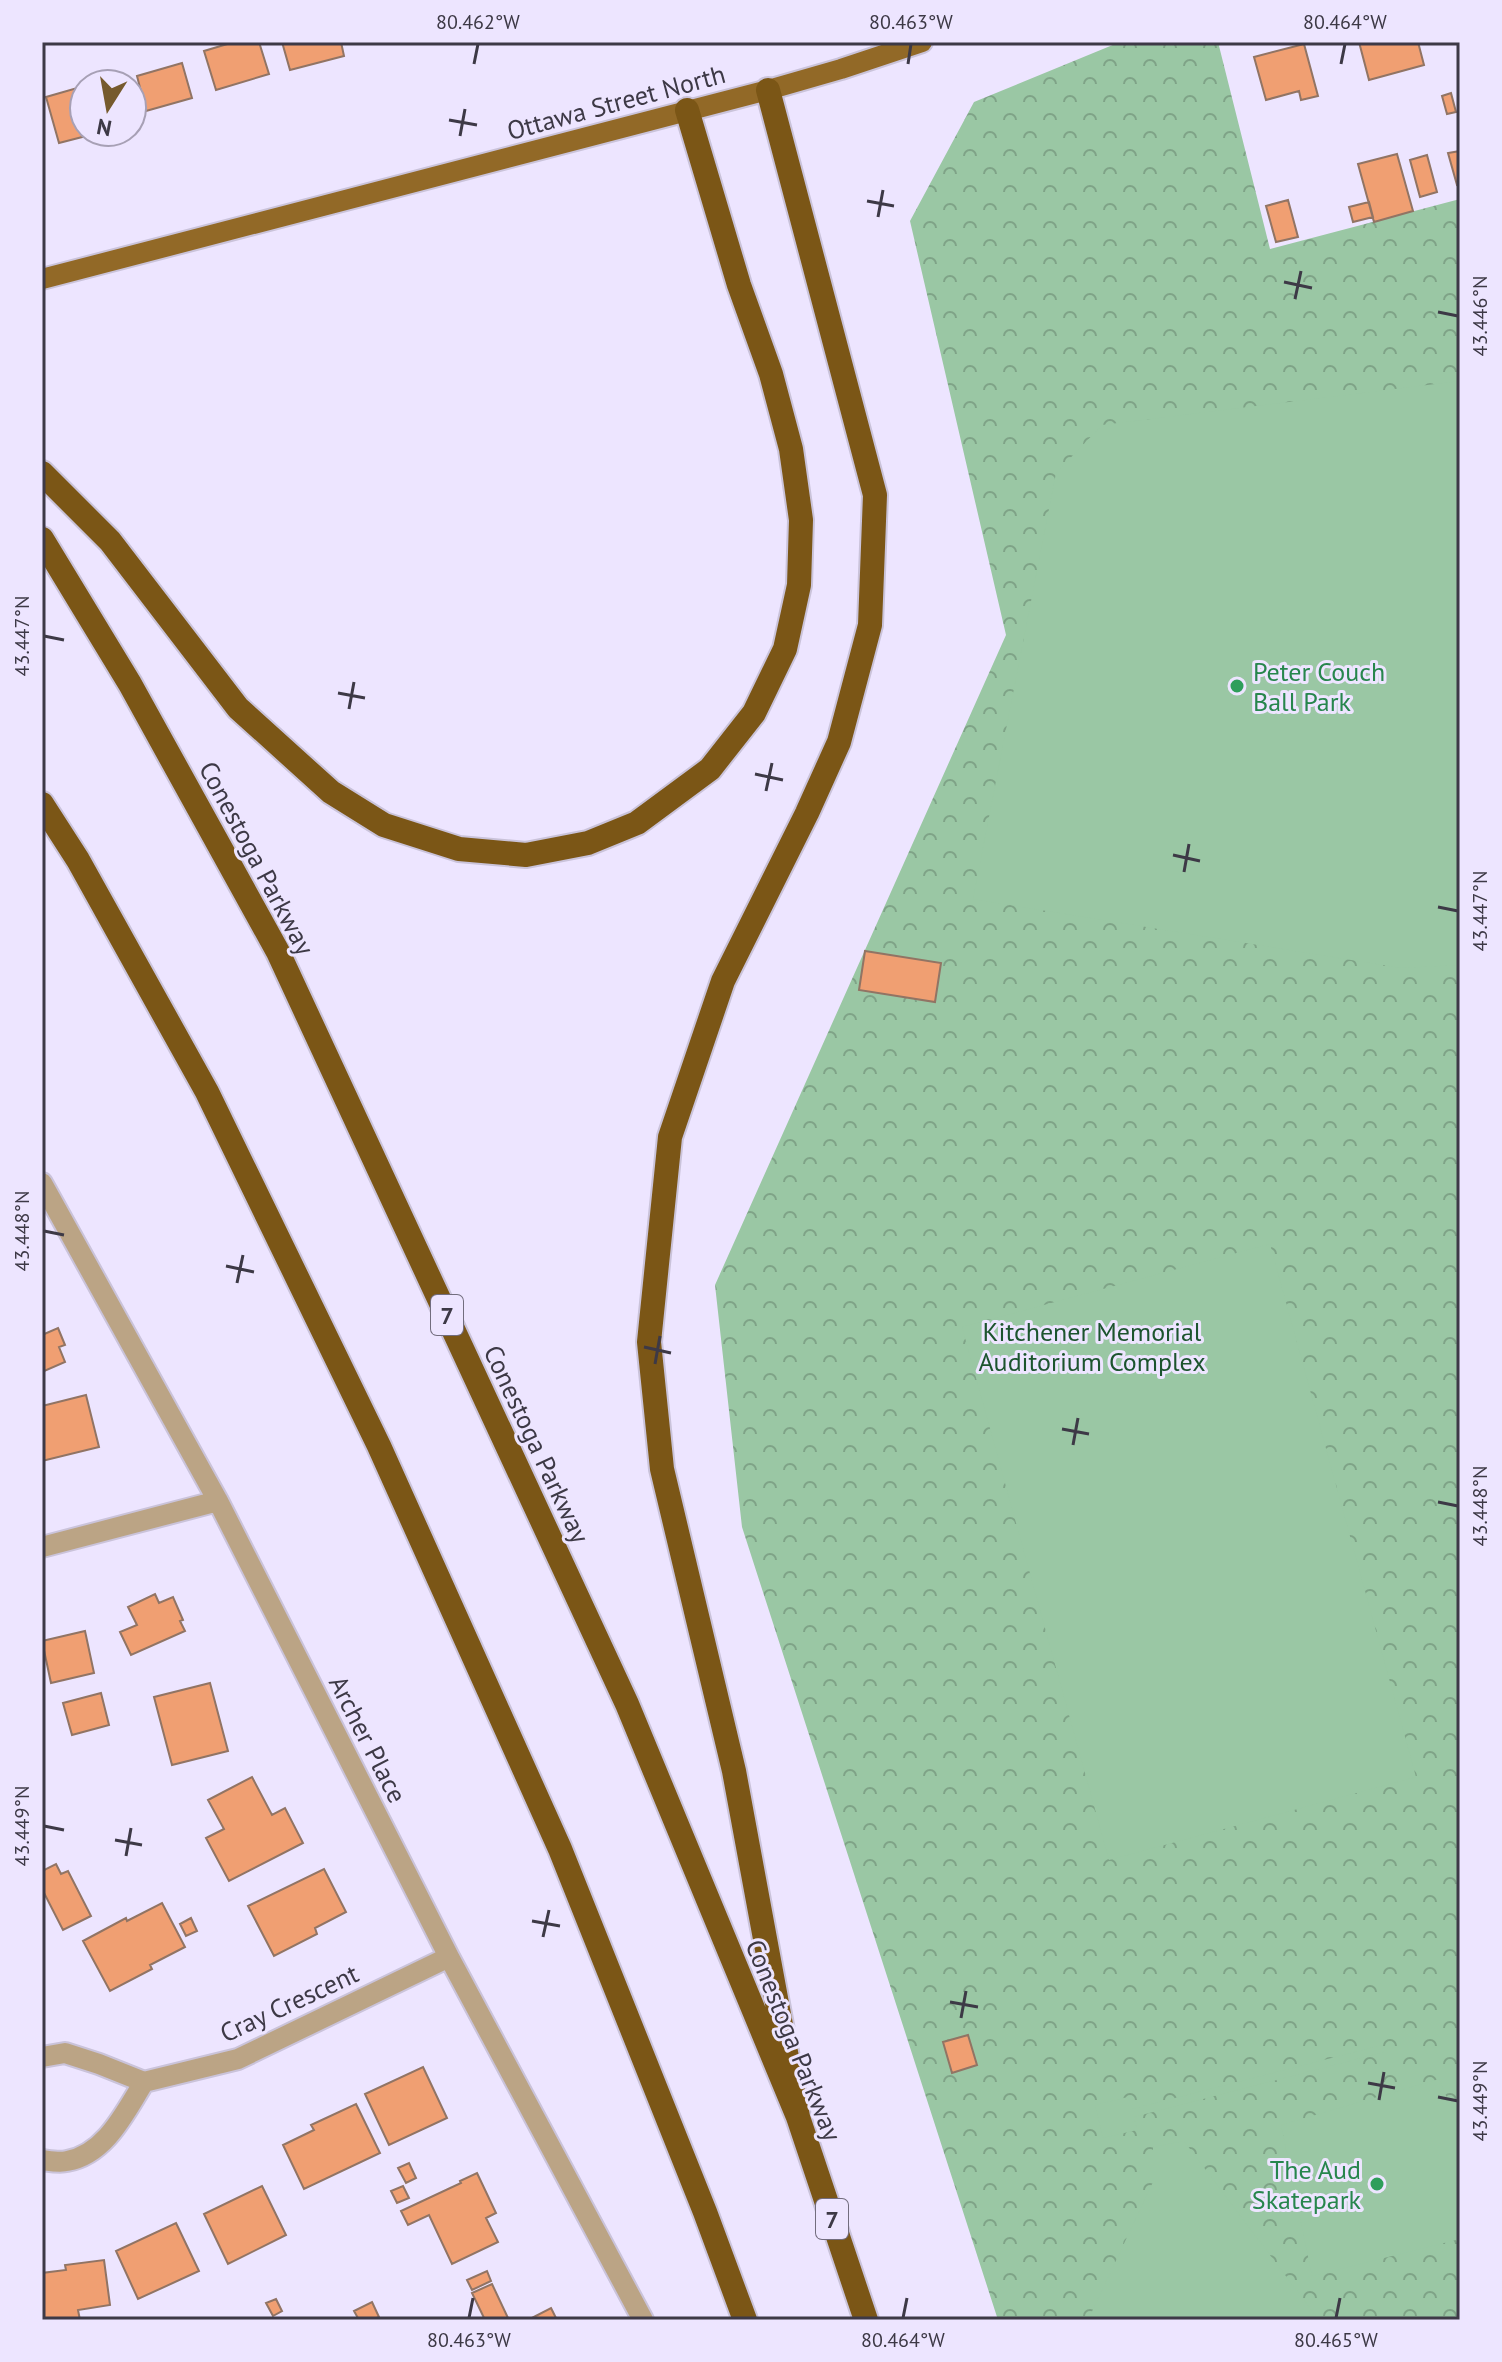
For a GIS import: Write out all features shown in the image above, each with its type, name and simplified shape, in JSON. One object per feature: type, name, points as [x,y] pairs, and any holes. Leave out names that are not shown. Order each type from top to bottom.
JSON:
[{"type":"highway","points":[[768,90],[875,495],[870,625],[839,742],[723,981],[670,1137],[649,1342],[662,1469],[734,1771],[798,2117]]},
{"type":"highway","points":[[42,473],[110,541],[238,708],[331,792],[384,825],[459,849],[526,855],[588,843],[637,823],[710,769],[754,713],[785,649],[799,585],[801,520],[791,449],[771,374],[739,285],[687,110]]},
{"type":"highway","name":"Conestoga Parkway","points":[[42,539],[130,684],[278,952],[627,1704],[798,2117],[866,2320]]},
{"type":"highway","points":[[42,804],[78,860],[207,1092],[379,1446],[560,1849],[745,2320]]},
{"type":"highway","points":[[42,818],[78,860]]},
{"type":"main road","name":"Ottawa Street North","points":[[48,278],[768,90],[922,42]]},
{"type":"street","name":"Archer Place","points":[[42,1183],[218,1501],[449,1957],[643,2320]]},
{"type":"street","points":[[42,1547],[218,1501]]},
{"type":"street","name":"Cray Crescent","points":[[144,2082],[238,2059],[449,1957]]},
{"type":"street","points":[[42,2057],[65,2053],[144,2082],[115,2128],[94,2149],[67,2161],[42,2160]]},
{"type":"green space","name":"Kitchener Memorial Auditorium Complex","points":[[1120,42],[1218,42],[1270,249],[1460,199],[1460,2320],[998,2320],[742,1527],[715,1285],[1006,635],[910,221],[974,102]]},
{"type":"green space","name":"Peter Couch Ball Park","points":[[1460,381],[1460,965],[1401,968],[973,899],[1056,473],[1102,425]]},
{"type":"green space","points":[[1270,1244],[1416,1777],[1109,1860],[962,1327]]},
{"type":"green space","points":[[1382,2045],[1384,2052],[1134,2117],[1137,2130],[1103,2138],[1095,2105],[1128,2097],[1132,2109]]},
{"type":"green space","name":"The Aud Skatepark","points":[[1439,2079],[1460,2129],[1460,2239],[1312,2276],[1281,2125]]},
{"type":"green space","points":[[1184,2141],[1316,2316],[1301,2320],[1088,2320],[1153,2182],[1153,2147]]},
{"type":"building","points":[[234,42],[259,42],[269,74],[216,90],[204,51]]},
{"type":"building","points":[[282,42],[341,42],[344,56],[290,70]]},
{"type":"building","points":[[1359,42],[1418,42],[1424,65],[1369,80]]},
{"type":"building","points":[[1304,44],[1318,96],[1301,100],[1299,91],[1266,100],[1254,57]]},
{"type":"building","points":[[182,63],[192,98],[148,110],[148,73]]},
{"type":"building","points":[[68,91],[68,141],[59,143],[46,97]]},
{"type":"building","points":[[1451,93],[1456,112],[1447,114],[1442,96]]},
{"type":"building","points":[[1460,151],[1460,184],[1457,185],[1448,153]]},
{"type":"building","points":[[1397,154],[1413,211],[1374,222],[1358,164]]},
{"type":"building","points":[[1427,155],[1437,192],[1420,197],[1410,160]]},
{"type":"building","points":[[1288,200],[1298,237],[1276,242],[1266,206]]},
{"type":"building","points":[[1369,202],[1373,217],[1353,222],[1349,207]]},
{"type":"building","points":[[865,951],[941,963],[935,1002],[859,990]]},
{"type":"building","points":[[58,1328],[65,1345],[59,1347],[65,1362],[42,1372],[42,1335]]},
{"type":"building","points":[[86,1395],[99,1447],[42,1461],[42,1406]]},
{"type":"building","points":[[155,1594],[159,1603],[173,1597],[185,1631],[131,1655],[120,1632],[137,1625],[128,1607]]},
{"type":"building","points":[[85,1631],[94,1673],[51,1683],[42,1641]]},
{"type":"building","points":[[210,1683],[228,1751],[172,1765],[154,1697]]},
{"type":"building","points":[[101,1693],[109,1725],[72,1735],[63,1703]]},
{"type":"building","points":[[252,1777],[272,1815],[285,1808],[303,1843],[229,1881],[206,1838],[224,1829],[208,1800]]},
{"type":"building","points":[[56,1864],[61,1874],[68,1871],[91,1916],[63,1930],[42,1889],[42,1871]]},
{"type":"building","points":[[324,1869],[346,1912],[315,1928],[317,1934],[274,1956],[248,1906]]},
{"type":"building","points":[[162,1903],[185,1947],[110,1991],[83,1941]]},
{"type":"building","points":[[191,1918],[197,1931],[186,1936],[180,1924]]},
{"type":"building","points":[[968,2035],[977,2065],[952,2073],[943,2042]]},
{"type":"building","points":[[423,2067],[447,2118],[389,2145],[365,2094]]},
{"type":"building","points":[[356,2104],[380,2153],[304,2189],[283,2145],[314,2130],[311,2125]]},
{"type":"building","points":[[409,2163],[416,2178],[406,2183],[398,2168]]},
{"type":"building","points":[[477,2173],[496,2213],[486,2218],[498,2242],[452,2264],[429,2215],[408,2225],[401,2211]]},
{"type":"building","points":[[262,2186],[286,2235],[228,2264],[204,2214]]},
{"type":"building","points":[[403,2186],[409,2198],[397,2203],[391,2191]]},
{"type":"building","points":[[176,2223],[199,2271],[138,2299],[116,2251]]},
{"type":"building","points":[[104,2260],[110,2305],[78,2310],[80,2320],[42,2320],[42,2273],[66,2270],[65,2265]]},
{"type":"building","points":[[487,2271],[491,2281],[472,2290],[467,2280]]},
{"type":"building","points":[[492,2284],[508,2318],[503,2320],[485,2320],[472,2293]]},
{"type":"building","points":[[276,2299],[282,2311],[273,2316],[266,2303]]},
{"type":"building","points":[[372,2302],[379,2317],[359,2320],[354,2311]]},
{"type":"building","points":[[551,2308],[557,2320],[528,2320]]},
{"type":"place","name":"Peter Couch Ball Park","points":[[1237,686]]},
{"type":"place","name":"The Aud Skatepark","points":[[1377,2184]]}]
